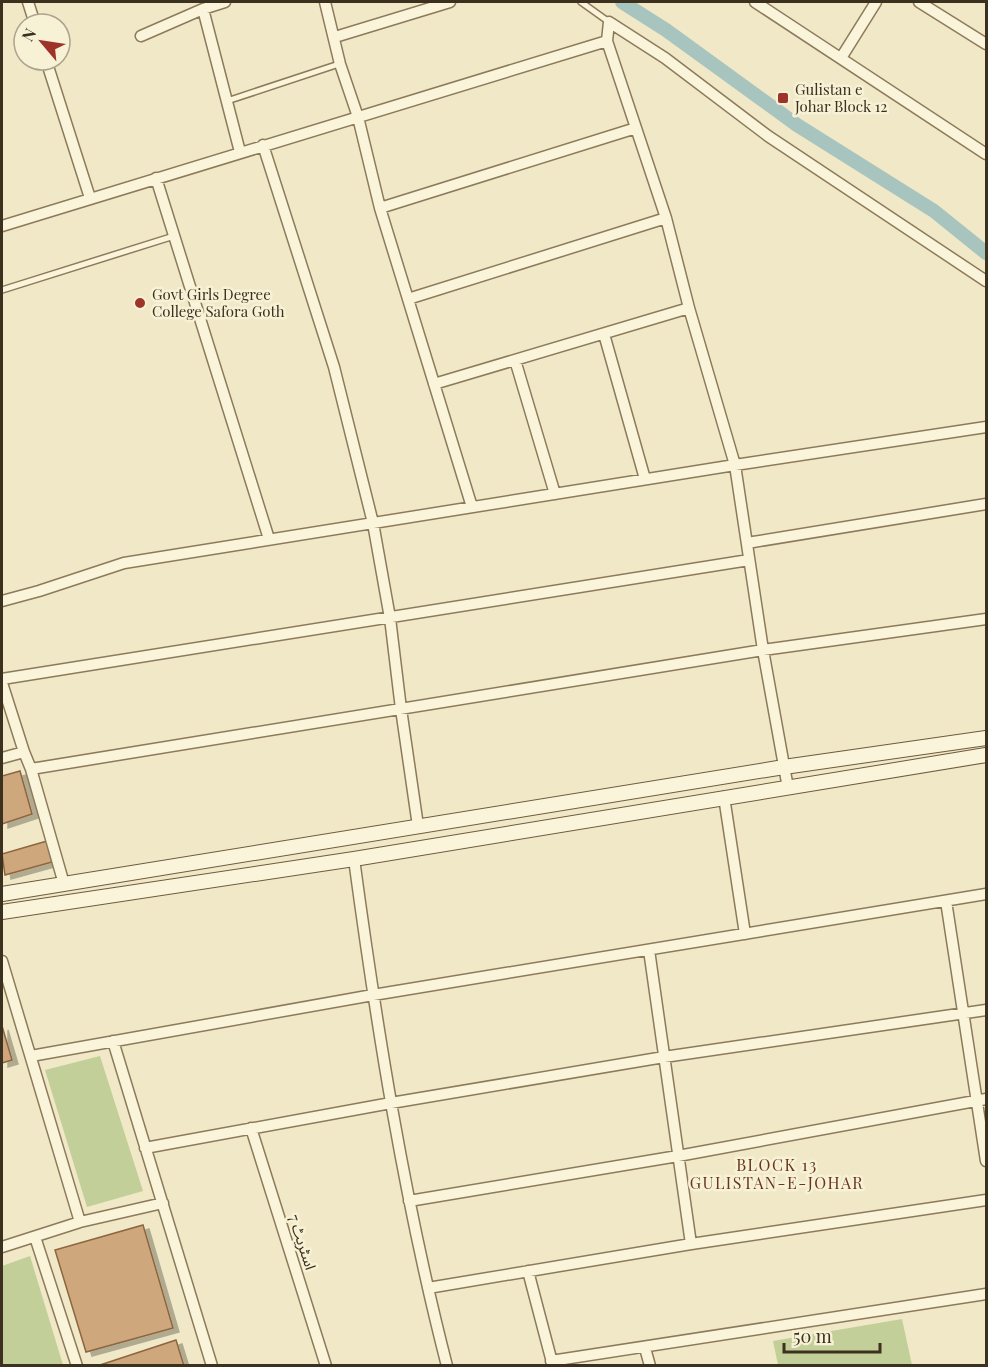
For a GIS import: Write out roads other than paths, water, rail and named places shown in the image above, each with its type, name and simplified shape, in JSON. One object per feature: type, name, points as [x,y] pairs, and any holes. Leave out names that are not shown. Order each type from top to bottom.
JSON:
[{"type":"street","points":[[141,36],[225,2]]},
{"type":"street","points":[[325,2],[340,64],[358,117],[380,208],[472,507]]},
{"type":"street","points":[[334,37],[450,2]]},
{"type":"street","points":[[755,2],[987,154]]},
{"type":"street","points":[[841,58],[876,2]]},
{"type":"street","points":[[919,2],[987,44]]},
{"type":"street","points":[[203,9],[240,152]]},
{"type":"street","points":[[788,788],[763,650],[735,465],[689,308],[666,218],[607,41],[609,22],[665,58],[768,136],[987,281]]},
{"type":"street","points":[[2,226],[607,41]]},
{"type":"street","points":[[50,72],[90,198]]},
{"type":"street","points":[[380,208],[636,128]]},
{"type":"street","points":[[263,145],[334,367],[373,523],[390,618],[418,826]]},
{"type":"street","points":[[156,178],[269,539]]},
{"type":"street","points":[[408,299],[666,218]]},
{"type":"street","points":[[434,384],[689,308]]},
{"type":"street","points":[[604,334],[645,479]]},
{"type":"street","points":[[515,360],[555,494]]},
{"type":"street","points":[[2,601],[124,563],[645,479],[987,427]]},
{"type":"street","points":[[747,543],[987,504]]},
{"type":"street","points":[[64,884],[32,770],[24,752],[2,681],[749,560]]},
{"type":"street","points":[[32,770],[763,650],[987,619]]},
{"type":"street","points":[[2,894],[784,767],[987,738]]},
{"type":"street","points":[[2,758],[24,752]]},
{"type":"street","points":[[2,912],[354,859],[987,755]]},
{"type":"street","points":[[724,797],[745,934]]},
{"type":"street","points":[[488,816],[491,836]]},
{"type":"street","points":[[354,859],[391,1103],[428,1288],[447,1365]]},
{"type":"street","points":[[31,1056],[373,994],[987,894]]},
{"type":"street","points":[[946,901],[964,1014],[982,1100],[987,1161]]},
{"type":"street","points":[[649,950],[691,1244]]},
{"type":"street","points":[[2,961],[80,1222]]},
{"type":"street","points":[[145,1148],[391,1103],[664,1057],[987,1010]]},
{"type":"street","points":[[113,1041],[212,1365]]},
{"type":"street","points":[[410,1201],[678,1156],[982,1100]]},
{"type":"street","name":"اسٹریٹ 7","points":[[251,1128],[326,1365]]},
{"type":"street","points":[[428,1288],[691,1244],[987,1200]]},
{"type":"street","points":[[2,1247],[80,1222],[163,1203]]},
{"type":"street","points":[[34,1237],[77,1365]]},
{"type":"street","points":[[528,1271],[552,1363],[987,1294]]},
{"type":"street","points":[[645,1348],[650,1365]]},
{"type":"lane","points":[[581,2],[609,22]]},
{"type":"lane","points":[[227,101],[340,64]]},
{"type":"lane","points":[[2,290],[174,236]]},
{"type":"waterway","points":[[622,2],[666,30],[797,125],[934,211],[986,253]]},
{"type":"place","name":"Gulistan e Johar Block 12","points":[[783,98]]},
{"type":"place","name":"Govt Girls Degree College Safora Goth","points":[[140,303]]},
{"type":"district","name":"BLOCK 13 GULISTAN-E-JOHAR","points":[[777,1173]]}]
